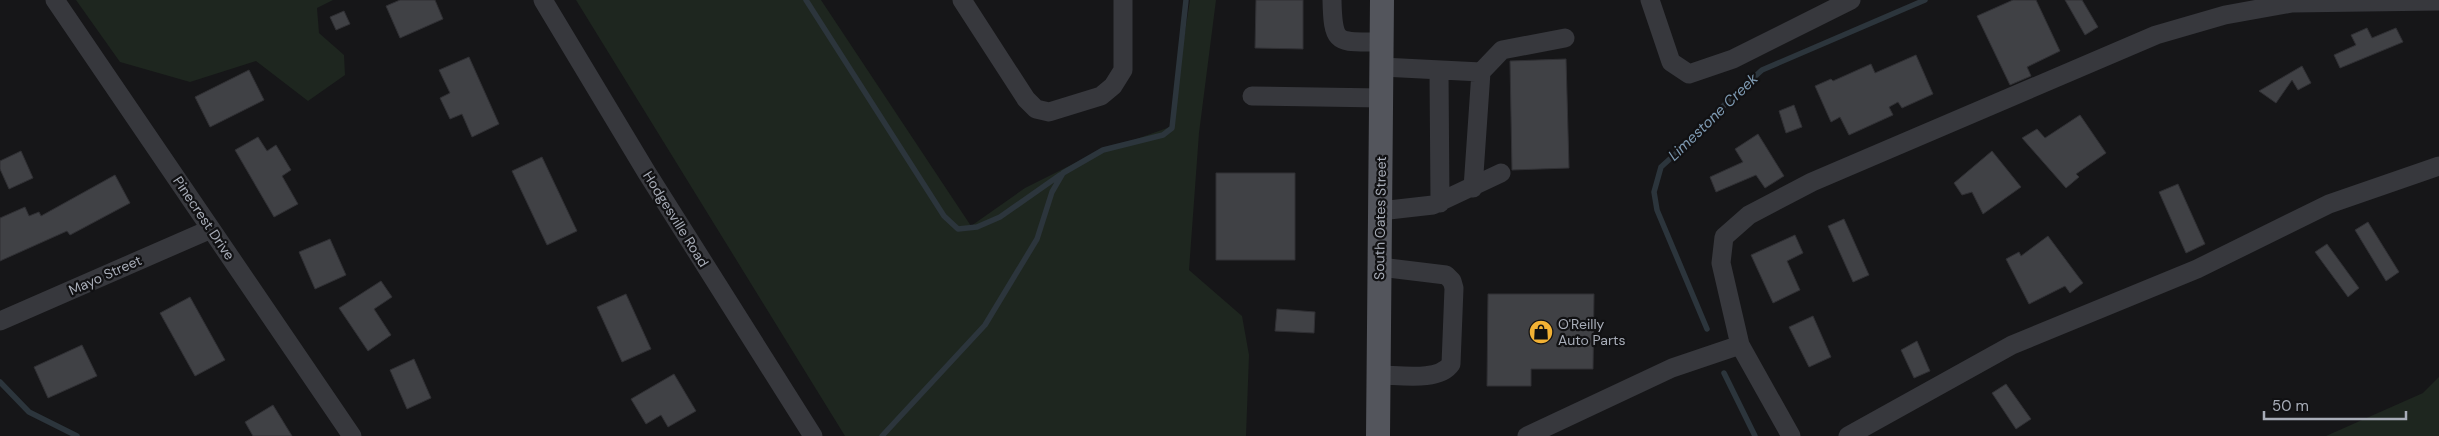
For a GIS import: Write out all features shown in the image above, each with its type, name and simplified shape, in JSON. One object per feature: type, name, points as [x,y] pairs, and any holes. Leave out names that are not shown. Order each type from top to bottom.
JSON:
[{"type":"main road","name":"South Oates Street","points":[[1378,436],[1382,0]]},
{"type":"street","name":"Pinecrest Drive","points":[[55,0],[352,436]]},
{"type":"street","name":"Hodgesville Road","points":[[543,0],[647,173],[813,436]]},
{"type":"street","points":[[962,0],[1026,99],[1036,109],[1049,112],[1101,96],[1113,86],[1123,70],[1124,0]]},
{"type":"street","points":[[1332,0],[1333,30],[1339,38],[1344,41],[1382,42]]},
{"type":"street","points":[[1650,0],[1671,62],[1689,74],[1733,59],[1850,0]]},
{"type":"street","points":[[1791,436],[1740,344],[1721,262],[1724,237],[1749,215],[1812,182],[2156,35],[2226,15],[2292,3],[2439,1]]},
{"type":"street","points":[[1473,188],[1481,72],[1502,50],[1565,38]]},
{"type":"street","points":[[1382,67],[1481,72]]},
{"type":"street","points":[[1439,71],[1440,202]]},
{"type":"street","points":[[1252,96],[1381,98]]},
{"type":"street","points":[[1848,436],[2012,345],[2197,269],[2329,204],[2439,166]]},
{"type":"street","points":[[1380,211],[1433,205],[1473,188],[1501,173]]},
{"type":"street","name":"Mayo Street","points":[[0,320],[211,229]]},
{"type":"street","points":[[1379,375],[1430,375],[1448,370],[1452,364],[1454,288],[1452,281],[1446,275],[1380,267]]},
{"type":"street","points":[[1528,436],[1672,368],[1740,344]]},
{"type":"shaded area","points":[[76,0],[333,0],[317,8],[319,33],[344,55],[345,75],[308,101],[256,61],[190,82],[120,62]]},
{"type":"shaded area","points":[[576,0],[821,0],[971,226],[1025,188],[1089,156],[1170,127],[1190,0],[1216,0],[1199,133],[1189,270],[1242,316],[1249,355],[1246,436],[845,436]]},
{"type":"shaded area","points":[[2439,377],[2439,436],[2326,436],[2423,393]]},
{"type":"building","points":[[400,0],[435,0],[443,19],[400,38],[386,6]]},
{"type":"building","points":[[1256,0],[1303,0],[1303,49],[1255,48]]},
{"type":"building","points":[[2013,0],[2036,0],[2060,51],[2027,67],[2031,76],[2010,85],[1977,16]]},
{"type":"building","points":[[2065,0],[2082,0],[2098,27],[2085,35]]},
{"type":"building","points":[[344,11],[350,24],[336,30],[330,17]]},
{"type":"building","points":[[2367,28],[2372,38],[2396,28],[2403,42],[2340,68],[2334,55],[2356,45],[2351,35]]},
{"type":"building","points":[[1916,55],[1933,94],[1902,108],[1898,102],[1889,107],[1893,115],[1849,135],[1840,117],[1831,122],[1815,86],[1831,79],[1833,81],[1871,64],[1875,73]]},
{"type":"building","points":[[469,57],[499,124],[472,137],[462,114],[450,119],[440,98],[450,93],[439,70]]},
{"type":"building","points":[[1566,59],[1569,168],[1512,170],[1510,61]]},
{"type":"building","points":[[2302,66],[2311,83],[2298,90],[2292,80],[2276,103],[2259,91]]},
{"type":"building","points":[[249,70],[264,100],[210,127],[195,97]]},
{"type":"building","points":[[1794,105],[1802,127],[1786,133],[1779,111]]},
{"type":"building","points":[[2080,115],[2106,153],[2076,174],[2079,177],[2066,188],[2022,138],[2037,129],[2045,138]]},
{"type":"building","points":[[1758,134],[1784,176],[1765,188],[1756,175],[1716,192],[1710,177],[1743,162],[1735,149]]},
{"type":"building","points":[[258,137],[267,151],[276,145],[291,170],[282,176],[298,204],[274,217],[235,150]]},
{"type":"building","points":[[21,151],[33,178],[9,189],[0,169],[0,161]]},
{"type":"building","points":[[1992,151],[2021,187],[1983,214],[1972,192],[1962,195],[1954,183]]},
{"type":"building","points":[[542,157],[577,231],[547,245],[512,171]]},
{"type":"building","points":[[1216,173],[1295,173],[1295,260],[1216,260]]},
{"type":"building","points":[[115,175],[130,203],[70,235],[67,231],[0,261],[0,218],[25,207],[29,216],[39,212],[41,216]]},
{"type":"building","points":[[2178,184],[2205,244],[2186,253],[2159,192]]},
{"type":"building","points":[[1844,219],[1869,275],[1853,282],[1828,226]]},
{"type":"building","points":[[2368,222],[2399,272],[2386,281],[2355,230]]},
{"type":"building","points":[[1795,235],[1803,253],[1787,261],[1800,290],[1773,303],[1751,255]]},
{"type":"building","points":[[2048,236],[2083,283],[2070,293],[2065,286],[2029,304],[2006,259],[2019,252],[2021,256]]},
{"type":"building","points":[[330,239],[346,275],[315,289],[299,252]]},
{"type":"building","points":[[2327,244],[2359,288],[2348,297],[2315,252]]},
{"type":"building","points":[[381,281],[392,297],[374,309],[391,335],[368,351],[339,308]]},
{"type":"building","points":[[626,294],[651,349],[622,362],[597,307]]},
{"type":"building","name":"O'Reilly Auto Parts","points":[[1488,294],[1594,294],[1593,369],[1531,369],[1531,386],[1487,386]]},
{"type":"building","points":[[190,297],[225,360],[195,376],[160,313]]},
{"type":"building","points":[[1277,309],[1315,312],[1314,333],[1275,331]]},
{"type":"building","points":[[1813,316],[1831,357],[1809,367],[1789,327]]},
{"type":"building","points":[[1917,341],[1930,371],[1914,378],[1901,350]]},
{"type":"building","points":[[82,345],[97,376],[48,398],[34,367]]},
{"type":"building","points":[[414,359],[431,398],[407,409],[390,370]]},
{"type":"building","points":[[674,374],[696,411],[668,427],[661,415],[646,424],[631,399]]},
{"type":"building","points":[[2006,384],[2031,419],[2016,429],[1992,393]]},
{"type":"building","points":[[273,405],[292,436],[253,436],[245,422]]},
{"type":"waterway","points":[[806,0],[944,216],[958,229],[977,227],[1000,217],[1060,175]]},
{"type":"waterway","points":[[882,436],[985,325],[1037,239],[1052,192],[1063,173],[1103,150],[1163,135],[1172,128],[1186,0]]},
{"type":"waterway","name":"Limestone Creek","points":[[1707,329],[1657,210],[1654,192],[1661,167],[1762,70],[1925,0]]},
{"type":"waterway","name":"Limestone Creek","points":[[1724,373],[1755,436]]},
{"type":"waterway","points":[[0,382],[29,412],[77,436]]},
{"type":"place","name":"O'Reilly Auto Parts","points":[[1541,332]]}]
